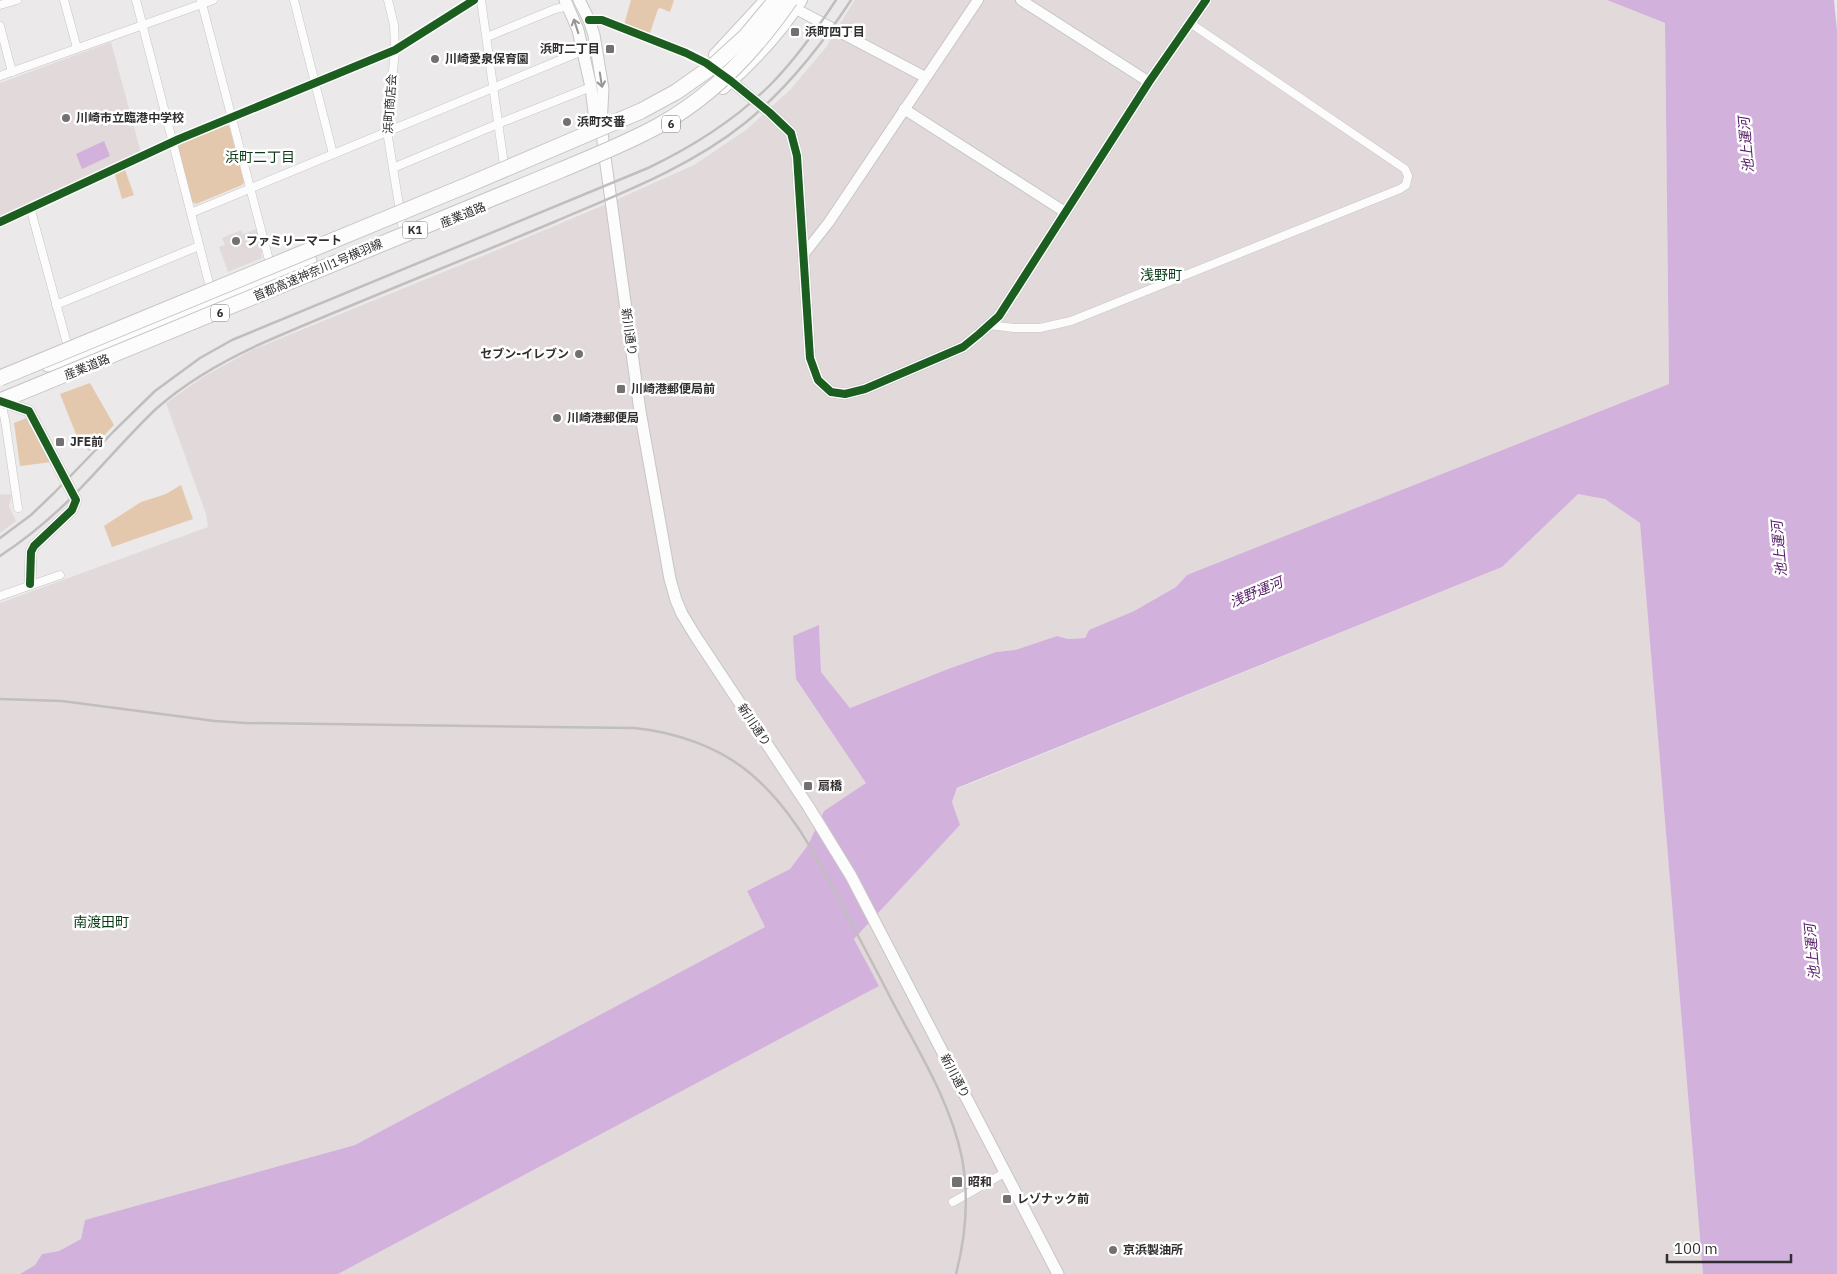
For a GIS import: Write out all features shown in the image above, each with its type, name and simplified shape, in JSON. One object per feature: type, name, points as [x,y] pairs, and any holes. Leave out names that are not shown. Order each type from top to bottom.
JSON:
[{"type":"highway","name":"首都高速神奈川1号横羽線","points":[[0,378],[560,147],[647,108],[695,80],[734,47],[776,0]]},
{"type":"highway","name":"首都高速神奈川1号横羽線","points":[[0,401],[561,170],[646,132],[681,112],[722,80],[796,3]]},
{"type":"highway","points":[[230,309],[310,263],[514,172],[560,147]]},
{"type":"highway","points":[[39,367],[99,349],[483,193],[561,170]]},
{"type":"main road","name":"新川通り","points":[[579,0],[594,35],[603,89],[601,125],[640,411],[670,579],[676,600],[682,614],[851,876],[1006,1172],[1055,1272]]},
{"type":"main road","name":"産業道路","points":[[0,386],[210,288],[601,125],[651,101],[706,63],[723,48],[766,0]]},
{"type":"main road","name":"新川通り","points":[[567,3],[578,30],[591,88],[594,112],[601,125]]},
{"type":"main road","name":"産業道路","points":[[0,401],[605,157],[662,129],[710,100],[732,81],[763,50],[796,3]]},
{"type":"street","points":[[0,5],[17,0]]},
{"type":"street","points":[[64,0],[77,48]]},
{"type":"street","points":[[136,0],[210,288]]},
{"type":"street","points":[[0,76],[202,2],[213,0]]},
{"type":"street","points":[[294,0],[333,154]]},
{"type":"street","name":"浜町商店会","points":[[388,0],[394,25],[395,50],[387,132],[404,238]]},
{"type":"street","points":[[0,222],[172,142],[395,50],[474,0]]},
{"type":"street","points":[[481,0],[500,123],[504,164]]},
{"type":"street","points":[[766,0],[796,3],[925,77]]},
{"type":"street","points":[[803,255],[829,222],[978,0]]},
{"type":"street","points":[[1021,0],[1150,82]]},
{"type":"street","points":[[589,20],[602,20],[686,53],[706,63],[732,81],[791,133],[797,156],[810,358],[818,380],[831,392],[846,394],[864,389],[962,347],[999,316],[1150,82],[1206,0]]},
{"type":"street","points":[[202,2],[270,264]]},
{"type":"street","points":[[487,36],[567,3]]},
{"type":"street","points":[[990,324],[1014,328],[1040,328],[1071,321],[1400,190],[1406,185],[1408,176],[1405,169],[1190,23]]},
{"type":"street","points":[[0,26],[12,72]]},
{"type":"street","points":[[191,213],[582,51]]},
{"type":"street","points":[[393,168],[500,123],[591,88]]},
{"type":"street","points":[[904,109],[1065,212]]},
{"type":"street","points":[[30,207],[70,353]]},
{"type":"street","points":[[56,305],[199,246]]},
{"type":"street","points":[[0,401],[5,420],[18,508]]},
{"type":"street","points":[[0,401],[29,411],[76,500],[72,510],[34,546],[31,552],[30,584]]},
{"type":"street","points":[[0,596],[60,575]]},
{"type":"street","points":[[953,1202],[1006,1172]]},
{"type":"shaded area","points":[[631,0],[674,0],[670,12],[658,9],[650,33],[624,25]]},
{"type":"shaded area","points":[[855,0],[1607,0],[1665,23],[1669,384],[1280,540],[1187,575],[1176,587],[1134,611],[1089,630],[1085,638],[1068,639],[1057,636],[1015,650],[996,652],[850,708],[821,672],[819,626],[796,679],[867,783],[824,811],[808,845],[790,869],[747,891],[765,927],[355,1145],[86,1220],[81,1239],[59,1251],[42,1254],[35,1265],[20,1274],[0,1274],[0,603],[208,527],[206,514],[166,403],[203,377],[252,350],[490,253],[694,165],[746,130],[790,90],[827,46]]},
{"type":"shaded area","name":"川崎市立臨港中学校","points":[[111,42],[141,153],[0,217],[0,83]]},
{"type":"shaded area","points":[[226,124],[229,126],[244,182],[242,185],[196,204],[191,201],[177,146]]},
{"type":"shaded area","points":[[124,167],[134,195],[122,199],[114,171]]},
{"type":"shaded area","points":[[257,229],[263,252],[261,253],[262,258],[228,272],[219,247],[225,245],[222,238],[241,230],[243,234]]},
{"type":"shaded area","points":[[90,383],[114,425],[89,451],[74,436],[76,434],[60,394]]},
{"type":"shaded area","points":[[27,418],[52,462],[20,466],[14,423]]},
{"type":"shaded area","points":[[181,485],[193,519],[112,547],[104,526],[141,502],[166,494]]},
{"type":"shaded area","points":[[1578,493],[1605,499],[1640,523],[1703,1274],[338,1274],[878,986],[854,939],[960,825],[952,802],[957,789],[1502,567]]},
{"type":"shaded area","points":[[0,494],[12,495],[9,506],[16,521],[0,533]]},
{"type":"water","points":[[1607,0],[1834,0],[1837,31],[1837,1274],[1703,1274],[1640,523],[1605,499],[1578,494],[1502,567],[957,788],[952,802],[960,825],[854,939],[879,986],[338,1274],[20,1274],[35,1265],[42,1254],[59,1251],[81,1239],[85,1220],[355,1145],[765,927],[747,891],[790,869],[808,845],[824,811],[866,783],[796,679],[793,636],[819,625],[821,672],[850,708],[996,652],[1015,650],[1057,636],[1068,639],[1085,638],[1089,630],[1134,611],[1176,587],[1187,575],[1669,384],[1665,23]]},
{"type":"water","points":[[104,141],[110,156],[82,169],[76,154]]},
{"type":"railway","points":[[0,538],[31,515],[155,391],[200,358],[232,340],[648,168],[714,131],[745,108],[773,82],[822,22],[836,0]]},
{"type":"railway","points":[[0,556],[34,531],[65,504],[157,408],[213,368],[274,338],[628,190],[701,154],[761,110],[790,81],[816,50],[851,0]]},
{"type":"railway","points":[[0,699],[62,701],[215,721],[246,723],[634,728],[666,733],[696,742],[739,764],[777,800],[799,829],[818,860],[931,1073],[949,1115],[962,1158],[966,1202],[964,1231],[956,1274]]},
{"type":"cycle path","points":[[0,222],[179,139],[395,50],[474,0]]},
{"type":"cycle path","points":[[589,20],[602,20],[686,53],[706,63],[769,112],[791,133],[797,156],[810,358],[818,380],[831,392],[845,394],[865,389],[963,347],[999,316],[1149,82],[1206,0]]},
{"type":"cycle path","points":[[0,401],[29,411],[76,500],[72,510],[34,546],[31,552],[30,584]]},
{"type":"place","name":"浜町四丁目","points":[[795,32]]},
{"type":"place","name":"浜町二丁目","points":[[610,49]]},
{"type":"place","name":"川崎愛泉保育園","points":[[435,59]]},
{"type":"place","name":"川崎市立臨港中学校","points":[[66,118]]},
{"type":"place","name":"浜町交番","points":[[567,122]]},
{"type":"place","name":"ファミリーマート","points":[[236,241]]},
{"type":"place","name":"セブン-イレブン","points":[[579,354]]},
{"type":"place","name":"川崎港郵便局前","points":[[621,389]]},
{"type":"place","name":"川崎港郵便局","points":[[557,418]]},
{"type":"place","name":"JFE前","points":[[60,442]]},
{"type":"place","name":"扇橋","points":[[808,786]]},
{"type":"place","name":"昭和","points":[[957,1182]]},
{"type":"place","name":"レゾナック前","points":[[1007,1199]]},
{"type":"place","name":"京浜製油所","points":[[1113,1250]]},
{"type":"district","name":"浜町二丁目","points":[[260,157]]},
{"type":"district","name":"浅野町","points":[[1161,275]]},
{"type":"district","name":"南渡田町","points":[[101,922]]},
{"type":"water label","name":"池上運河","points":[[1746,145]]},
{"type":"water label","name":"池上運河","points":[[1779,549]]},
{"type":"water label","name":"浅野運河","points":[[1256,592]]},
{"type":"water label","name":"池上運河","points":[[1812,952]]}]
